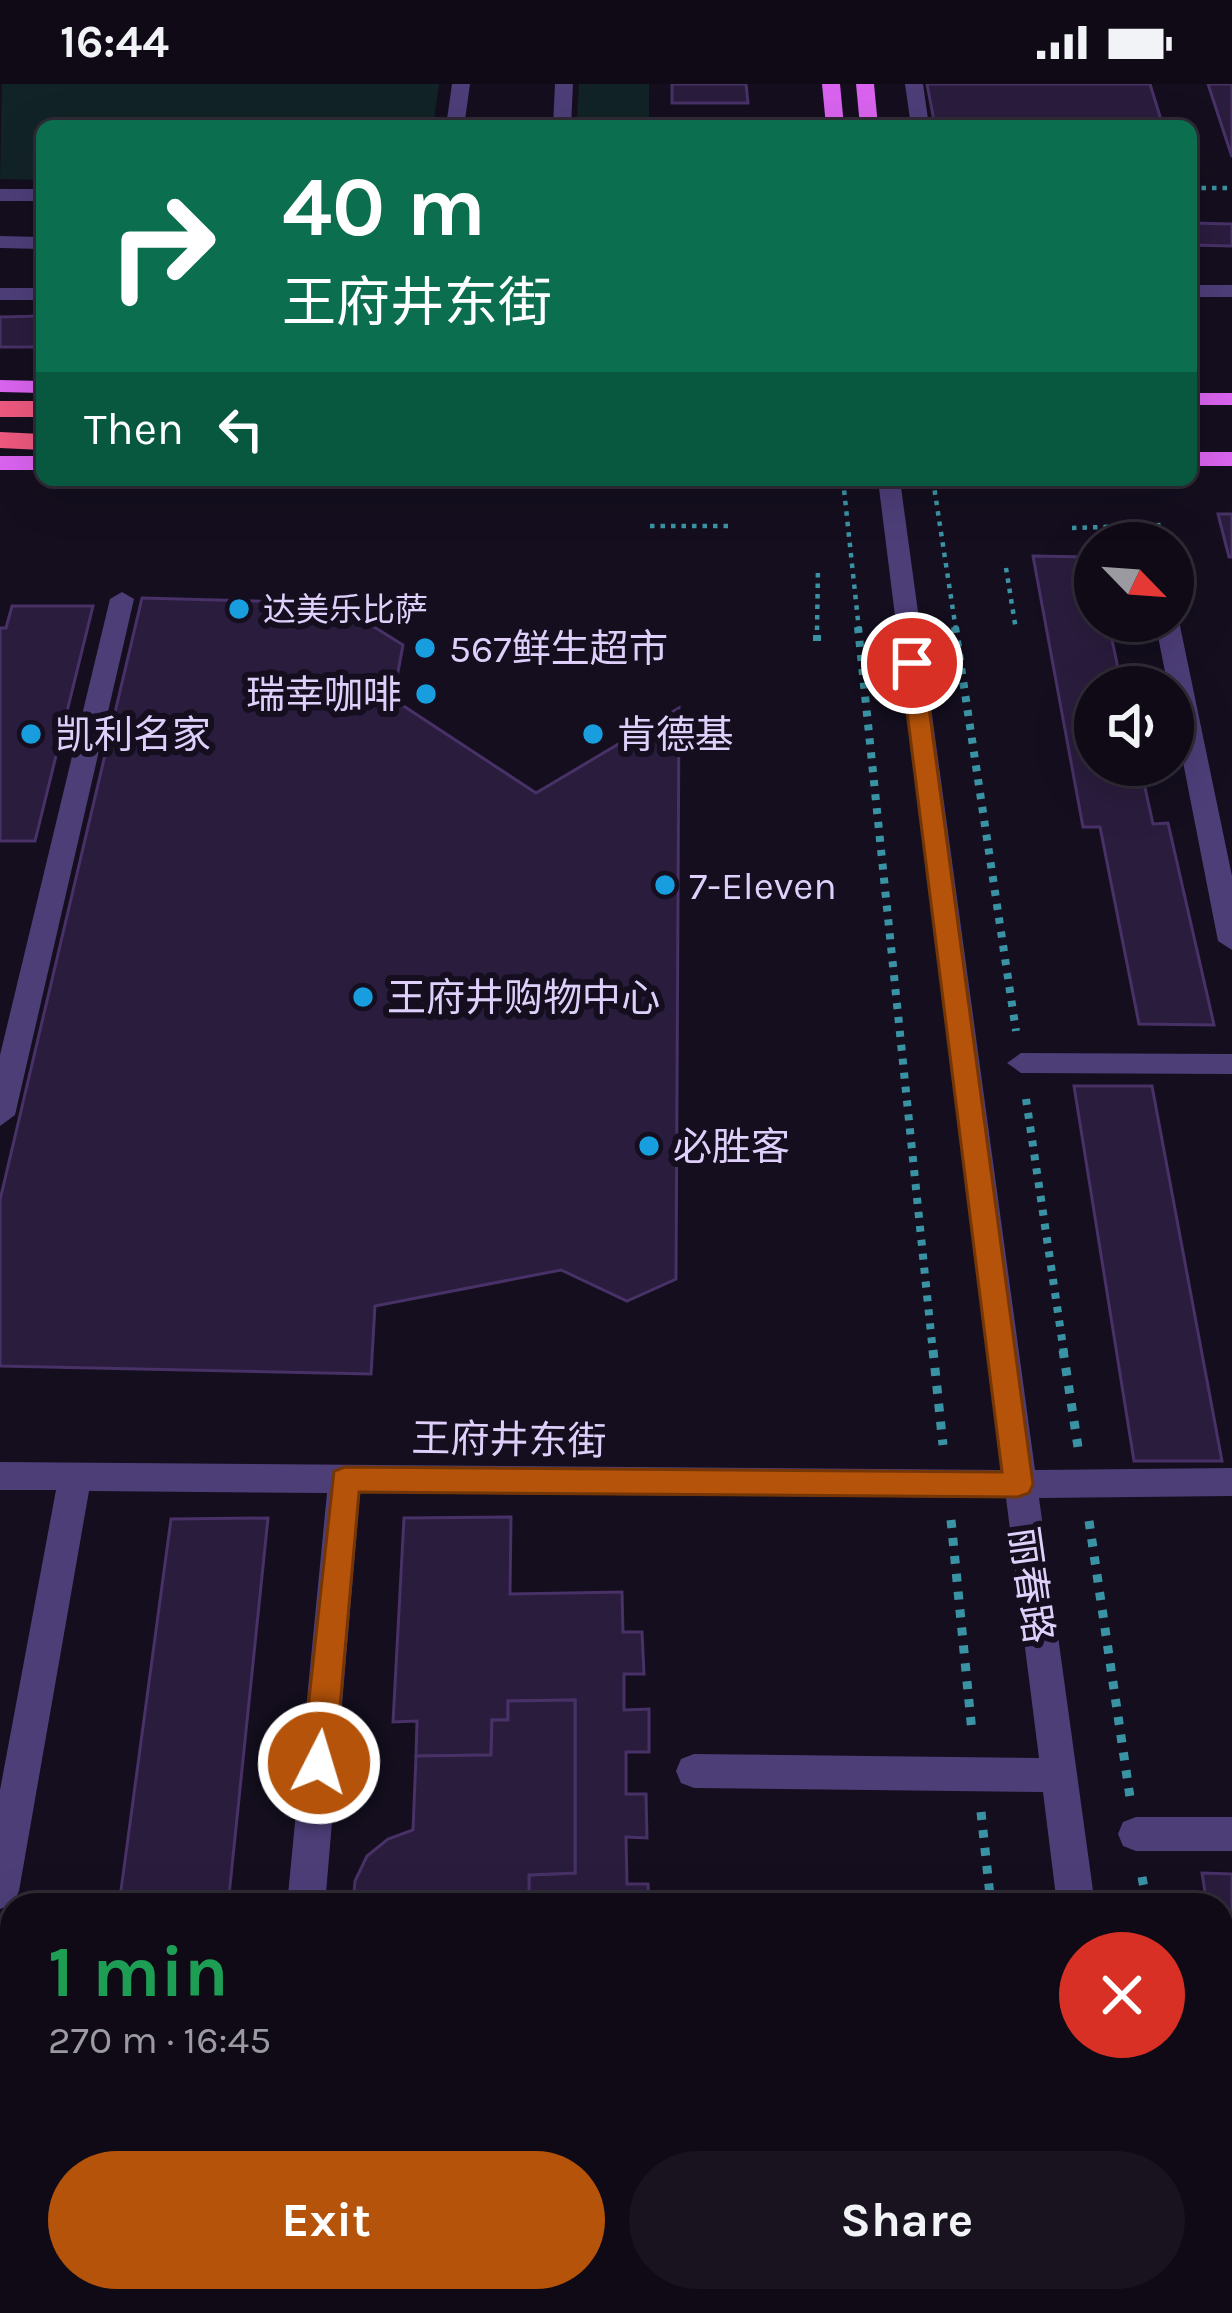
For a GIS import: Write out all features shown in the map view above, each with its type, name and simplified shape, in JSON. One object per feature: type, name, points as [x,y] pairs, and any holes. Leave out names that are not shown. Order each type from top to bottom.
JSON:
[{"type":"highway","points":[[0,409],[36,409]]},
{"type":"highway","points":[[0,440],[36,442]]},
{"type":"main road","points":[[831,84],[834,120]]},
{"type":"main road","points":[[865,84],[868,120]]},
{"type":"main road","points":[[0,386],[36,387]]},
{"type":"main road","points":[[1197,399],[1232,399]]},
{"type":"main road","points":[[1197,459],[1232,459]]},
{"type":"main road","points":[[0,463],[36,463]]},
{"type":"street","points":[[456,120],[461,84]]},
{"type":"street","points":[[562,120],[564,84]]},
{"type":"street","points":[[914,84],[919,120]]},
{"type":"street","points":[[0,195],[36,195]]},
{"type":"street","points":[[0,242],[36,243]]},
{"type":"street","points":[[1197,291],[1232,291]]},
{"type":"street","points":[[0,294],[36,294]]},
{"type":"street","name":"丽春路","points":[[890,486],[1074,1893]]},
{"type":"street","points":[[0,1115],[122,599]]},
{"type":"street","points":[[1171,642],[1232,941]]},
{"type":"street","points":[[1201,788],[1232,787]]},
{"type":"street","points":[[1021,1063],[1232,1064]]},
{"type":"street","name":"王府井东街","points":[[0,1476],[947,1485],[1232,1482]]},
{"type":"street","points":[[0,1891],[75,1477]]},
{"type":"street","points":[[307,1893],[345,1480]]},
{"type":"street","points":[[694,1772],[1058,1775]]},
{"type":"street","points":[[1136,1834],[1232,1834]]},
{"type":"path","points":[[1197,188],[1232,188]]},
{"type":"path","points":[[843,486],[990,1893]]},
{"type":"path","points":[[934,486],[1145,1893]]},
{"type":"path","points":[[650,526],[732,526]]},
{"type":"path","points":[[817,641],[818,568]]},
{"type":"path","points":[[1006,568],[1016,631]]},
{"type":"shaded area","points":[[2,84],[439,84],[434,120],[36,120],[36,180],[0,179]]},
{"type":"shaded area","points":[[579,84],[649,84],[649,118],[577,118]]},
{"type":"building","points":[[672,84],[746,84],[748,103],[672,103]]},
{"type":"building","points":[[927,84],[1150,84],[1161,120],[934,120]]},
{"type":"building","points":[[1208,84],[1232,84],[1232,157]]},
{"type":"building","points":[[1197,223],[1232,224],[1232,246],[1197,245]]},
{"type":"building","points":[[36,316],[34,347],[0,347],[0,317]]},
{"type":"building","points":[[1218,514],[1232,514],[1232,557],[1229,557]]},
{"type":"building","points":[[1033,556],[1074,557],[1074,642],[1112,642],[1118,666],[1074,666],[1074,778]]},
{"type":"building","name":"王府井购物中心","points":[[142,598],[336,603],[403,645],[393,699],[536,793],[679,708],[676,1279],[627,1301],[561,1270],[375,1306],[371,1374],[0,1366],[0,1200]]},
{"type":"building","name":"凯利名家","points":[[12,606],[93,606],[35,841],[0,841],[0,628],[6,628]]},
{"type":"building","points":[[1075,786],[1145,786],[1153,824],[1168,823],[1214,1025],[1139,1024],[1100,827],[1083,827]]},
{"type":"building","points":[[1074,1086],[1152,1086],[1222,1461],[1134,1461]]},
{"type":"building","points":[[511,1517],[510,1594],[622,1592],[623,1632],[642,1632],[644,1674],[624,1674],[624,1710],[649,1709],[649,1752],[626,1752],[626,1794],[646,1794],[647,1838],[626,1837],[627,1884],[648,1884],[648,1893],[529,1893],[529,1875],[575,1873],[575,1700],[508,1701],[508,1720],[492,1720],[491,1755],[416,1756],[417,1721],[393,1722],[404,1518]]},
{"type":"building","points":[[268,1518],[229,1893],[121,1893],[171,1519]]},
{"type":"building","points":[[575,1700],[575,1873],[529,1875],[529,1893],[354,1893],[367,1856],[388,1839],[413,1830],[416,1756],[491,1755],[492,1720],[508,1720],[508,1701]]},
{"type":"building","points":[[1202,1873],[1232,1874],[1232,1893],[1205,1893]]},
{"type":"place","name":"达美乐比萨","points":[[239,609]]},
{"type":"place","name":"567鲜生超市","points":[[425,648]]},
{"type":"place","name":"瑞幸咖啡","points":[[426,694]]},
{"type":"place","name":"凯利名家","points":[[31,734]]},
{"type":"place","name":"肯德基","points":[[593,734]]},
{"type":"place","name":"7-Eleven","points":[[665,885]]},
{"type":"place","name":"王府井购物中心","points":[[363,997]]},
{"type":"place","name":"必胜客","points":[[649,1146]]},
{"type":"route","points":[[319,1763],[345,1480],[1018,1484],[912,663]]}]
